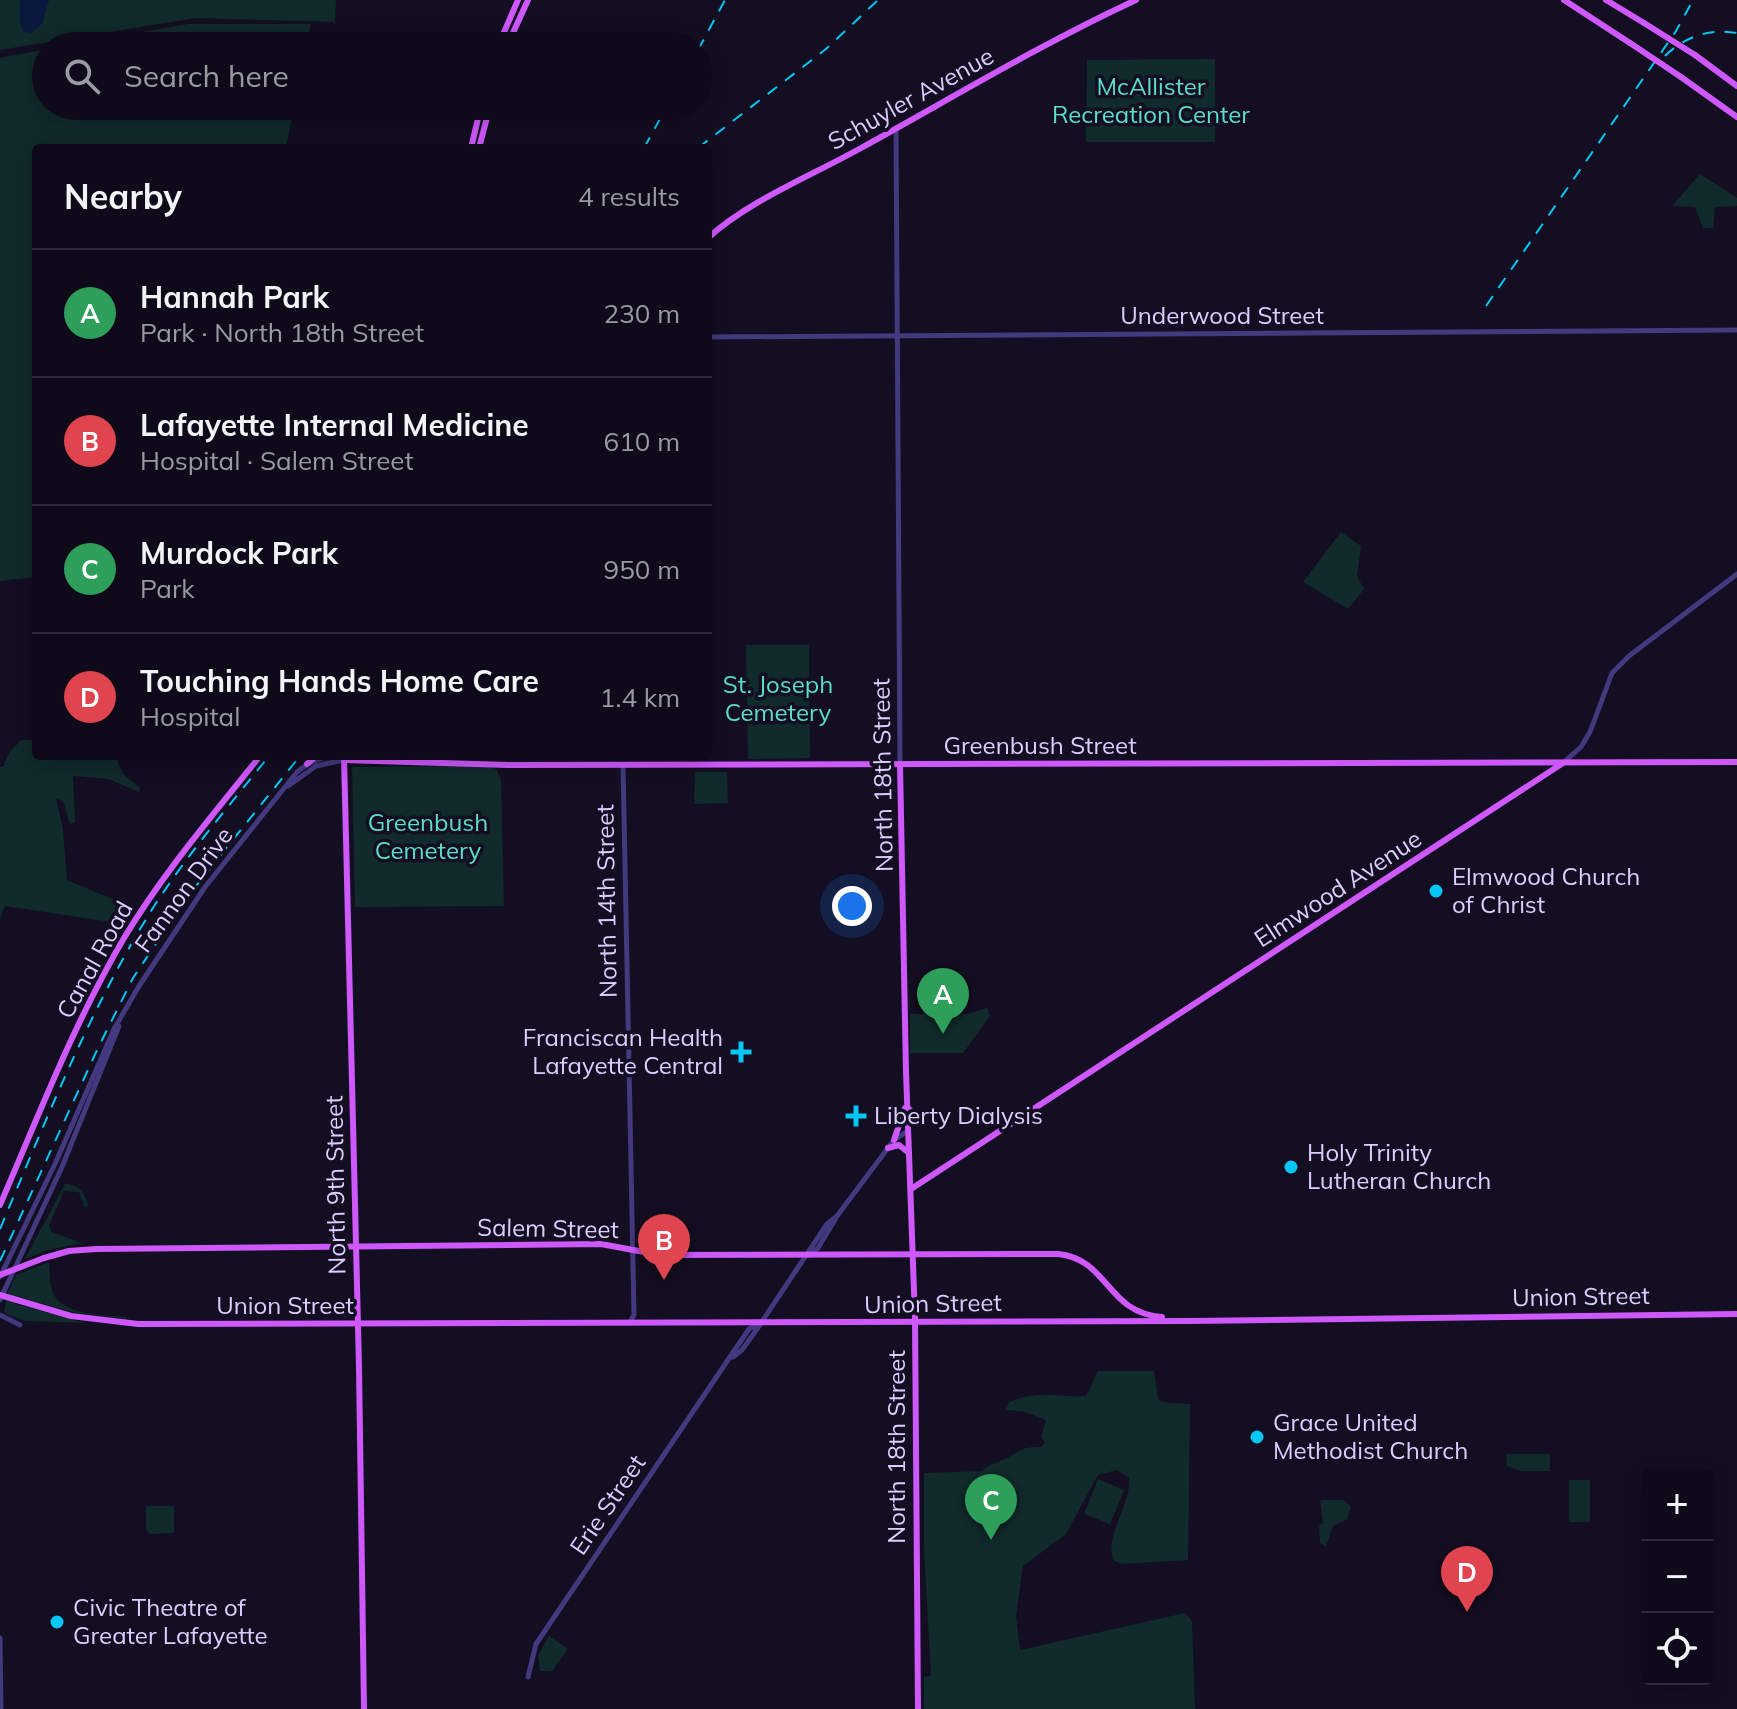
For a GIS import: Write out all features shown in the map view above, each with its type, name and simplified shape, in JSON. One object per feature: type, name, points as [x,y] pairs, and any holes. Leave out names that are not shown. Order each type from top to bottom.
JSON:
[{"type":"main road","points":[[504,32],[518,0]]},
{"type":"main road","points":[[513,32],[528,0]]},
{"type":"main road","name":"Schuyler Avenue","points":[[712,235],[737,216],[1076,28],[1136,0]]},
{"type":"main road","points":[[1564,0],[1737,117]]},
{"type":"main road","points":[[1606,0],[1695,55],[1737,86]]},
{"type":"main road","points":[[472,144],[478,120]]},
{"type":"main road","points":[[480,144],[486,120]]},
{"type":"main road","name":"Canal Road","points":[[0,1205],[67,1047],[123,940],[166,875],[257,760]]},
{"type":"main road","points":[[307,764],[312,760]]},
{"type":"main road","name":"North 9th Street","points":[[344,760],[364,1709]]},
{"type":"main road","name":"Greenbush Street","points":[[391,760],[508,765],[1737,762]]},
{"type":"main road","points":[[674,760],[674,765]]},
{"type":"main road","name":"Elmwood Avenue","points":[[911,1189],[1563,763]]},
{"type":"main road","name":"North 18th Street","points":[[900,764],[915,1322],[918,1709]]},
{"type":"main road","points":[[907,1104],[915,1115],[928,1112]]},
{"type":"main road","points":[[894,1140],[907,1104]]},
{"type":"main road","points":[[888,1148],[899,1145],[909,1153]]},
{"type":"main road","name":"Salem Street","points":[[0,1276],[44,1258],[69,1251],[96,1249],[601,1244],[660,1255],[1058,1254],[1072,1257],[1100,1276],[1128,1308],[1172,1321]]},
{"type":"main road","name":"Union Street","points":[[0,1298],[71,1316],[129,1324],[1172,1321],[1737,1314]]},
{"type":"street","name":"North 18th Street","points":[[896,128],[900,764]]},
{"type":"street","name":"Underwood Street","points":[[712,337],[1737,330]]},
{"type":"street","name":"Elmwood Avenue","points":[[1563,763],[1581,747],[1590,732],[1612,673],[1629,656],[1737,574]]},
{"type":"street","points":[[307,764],[321,760]]},
{"type":"street","name":"Fannon Drive","points":[[286,787],[316,766],[337,760]]},
{"type":"street","name":"Fannon Drive","points":[[59,1166],[120,1021],[139,986],[189,909],[307,764]]},
{"type":"street","name":"North 14th Street","points":[[623,765],[634,1315],[630,1323]]},
{"type":"street","name":"Erie Street","points":[[528,1677],[536,1644],[749,1329],[762,1322],[827,1224],[837,1216],[894,1140],[908,1131]]},
{"type":"street","points":[[0,1276],[59,1166]]},
{"type":"street","points":[[0,1298],[59,1166]]},
{"type":"street","points":[[0,1315],[20,1325]]},
{"type":"street","points":[[0,1638],[1,1709]]},
{"type":"green space","points":[[0,0],[336,0],[335,22],[195,18],[110,32],[32,32],[32,45],[0,50]]},
{"type":"green space","points":[[188,24],[311,24],[309,32],[142,32]]},
{"type":"green space","points":[[32,52],[32,120],[291,120],[287,144],[32,144],[32,577],[0,581],[0,58]]},
{"type":"green space","name":"McAllister Recreation Center","points":[[1215,59],[1215,142],[1086,142],[1087,60]]},
{"type":"green space","points":[[1700,174],[1737,198],[1737,206],[1715,207],[1713,228],[1703,228],[1695,207],[1672,206]]},
{"type":"green space","points":[[1341,532],[1361,546],[1357,576],[1364,589],[1348,609],[1303,582]]},
{"type":"green space","name":"St. Joseph Cemetery","points":[[746,645],[809,645],[810,758],[748,759]]},
{"type":"green space","points":[[21,740],[32,740],[32,760],[117,760],[123,774],[140,788],[139,792],[108,779],[73,776],[75,822],[70,824],[63,801],[56,798],[63,829],[67,880],[134,908],[124,924],[5,906],[0,919],[0,767],[3,767],[9,753]]},
{"type":"green space","name":"Greenbush Cemetery","points":[[487,766],[496,769],[501,779],[504,906],[355,907],[352,767]]},
{"type":"green space","points":[[695,772],[727,772],[728,803],[694,804]]},
{"type":"green space","points":[[987,1008],[990,1016],[963,1053],[910,1053],[910,1014],[967,1014]]},
{"type":"green space","points":[[65,1184],[81,1190],[88,1206],[85,1208],[79,1192],[64,1191],[49,1226],[52,1232],[82,1243],[48,1250],[25,1259]]},
{"type":"green space","points":[[49,1262],[51,1287],[60,1302],[77,1311],[127,1319],[72,1312],[17,1296],[15,1304],[86,1323],[25,1321],[4,1313],[8,1292],[16,1275]]},
{"type":"green space","points":[[1098,1371],[1154,1371],[1158,1399],[1190,1404],[1188,1560],[1121,1564],[1113,1560],[1112,1539],[1129,1489],[1129,1478],[1117,1470],[1098,1475],[1066,1534],[1023,1566],[1016,1616],[1020,1650],[1185,1613],[1192,1621],[1195,1709],[924,1709],[924,1677],[931,1676],[924,1550],[924,1473],[982,1471],[1022,1450],[1041,1447],[1045,1442],[1041,1437],[1046,1420],[1022,1411],[1006,1410],[1009,1402],[1039,1395],[1086,1396]]},
{"type":"green space","points":[[1506,1454],[1550,1454],[1550,1471],[1520,1471],[1507,1466]]},
{"type":"green space","points":[[1098,1479],[1124,1490],[1110,1524],[1084,1514]]},
{"type":"green space","points":[[1569,1480],[1590,1480],[1590,1522],[1569,1522]]},
{"type":"green space","points":[[1320,1500],[1344,1500],[1351,1507],[1347,1519],[1333,1526],[1326,1546],[1320,1543],[1319,1526],[1323,1523]]},
{"type":"green space","points":[[146,1506],[174,1506],[174,1533],[150,1534],[146,1530]]},
{"type":"green space","points":[[549,1636],[568,1649],[552,1671],[540,1671],[538,1655]]},
{"type":"water","points":[[20,0],[49,0],[42,24],[31,33],[23,31]]},
{"type":"railway","points":[[708,32],[725,0]]},
{"type":"railway","points":[[703,144],[826,49],[878,0]]},
{"type":"railway","points":[[1486,306],[1676,31],[1693,0]]},
{"type":"railway","points":[[1665,56],[1680,44],[1707,33],[1737,33]]},
{"type":"railway","points":[[646,144],[659,120]]},
{"type":"railway","points":[[0,1229],[70,1067],[129,949],[179,871],[266,760]]},
{"type":"railway","points":[[0,1261],[133,978],[188,896],[297,760]]},
{"type":"place","name":"Elmwood Church of Christ","points":[[1436,891]]},
{"type":"place","name":"Hannah Park","points":[[943,1034]]},
{"type":"place","name":"Franciscan Health Lafayette Central","points":[[741,1052]]},
{"type":"place","name":"Liberty Dialysis","points":[[856,1116]]},
{"type":"place","name":"Holy Trinity Lutheran Church","points":[[1291,1167]]},
{"type":"place","name":"Lafayette Internal Medicine","points":[[664,1280]]},
{"type":"place","name":"Grace United Methodist Church","points":[[1257,1437]]},
{"type":"place","name":"Murdock Park","points":[[991,1540]]},
{"type":"place","name":"Touching Hands Home Care","points":[[1467,1612]]},
{"type":"place","name":"Civic Theatre of Greater Lafayette","points":[[57,1622]]}]
